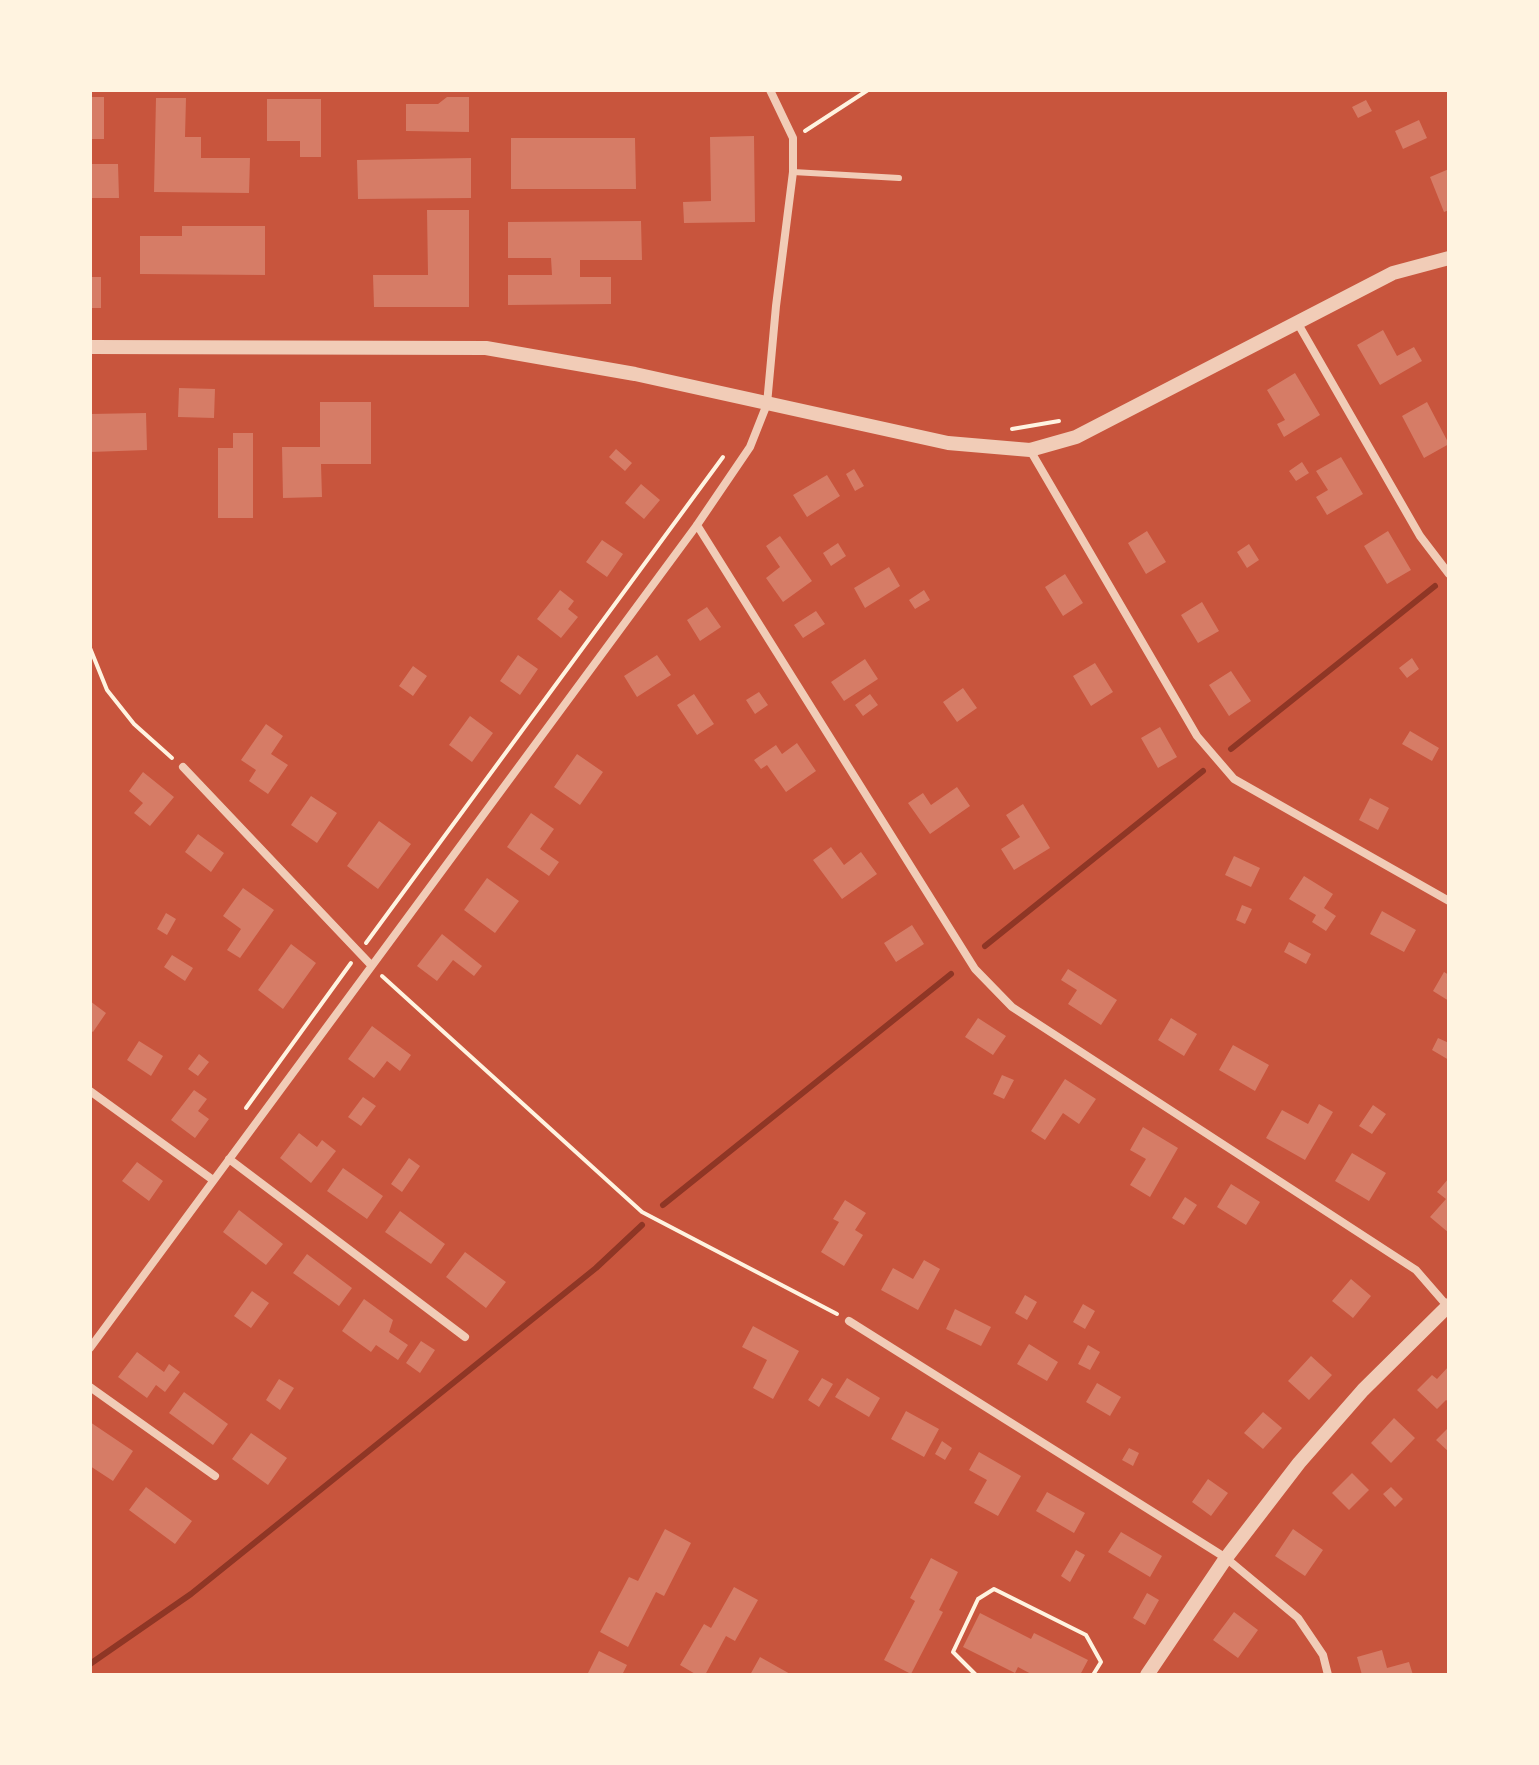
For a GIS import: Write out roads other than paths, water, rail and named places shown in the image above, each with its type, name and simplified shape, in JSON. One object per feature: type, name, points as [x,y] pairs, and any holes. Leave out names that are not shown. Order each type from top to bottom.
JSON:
[{"type":"street","points":[[90,1348],[697,525],[750,447],[767,404],[793,172],[793,138],[770,90]]},
{"type":"street","points":[[90,347],[486,348],[635,374],[948,443],[1030,450],[1076,437],[1393,273],[1449,258]]},
{"type":"street","points":[[1297,321],[1420,536],[1449,574]]},
{"type":"street","points":[[1030,450],[1197,736],[1234,779],[1449,901]]},
{"type":"street","points":[[697,525],[975,969],[1012,1007],[1416,1270],[1449,1307],[1363,1390],[1299,1463],[1226,1558],[1147,1675]]},
{"type":"street","points":[[183,767],[371,965]]},
{"type":"street","points":[[90,1091],[213,1180]]},
{"type":"street","points":[[229,1159],[465,1337]]},
{"type":"street","points":[[849,1321],[1226,1558],[1298,1618],[1323,1655],[1328,1675]]},
{"type":"street","points":[[90,1387],[215,1476]]},
{"type":"lane","points":[[793,172],[899,178]]},
{"type":"waterway","points":[[1231,749],[1435,586]]},
{"type":"waterway","points":[[985,946],[1203,771]]},
{"type":"waterway","points":[[663,1205],[951,974]]},
{"type":"waterway","points":[[90,1664],[191,1594],[596,1268],[642,1225]]}]
